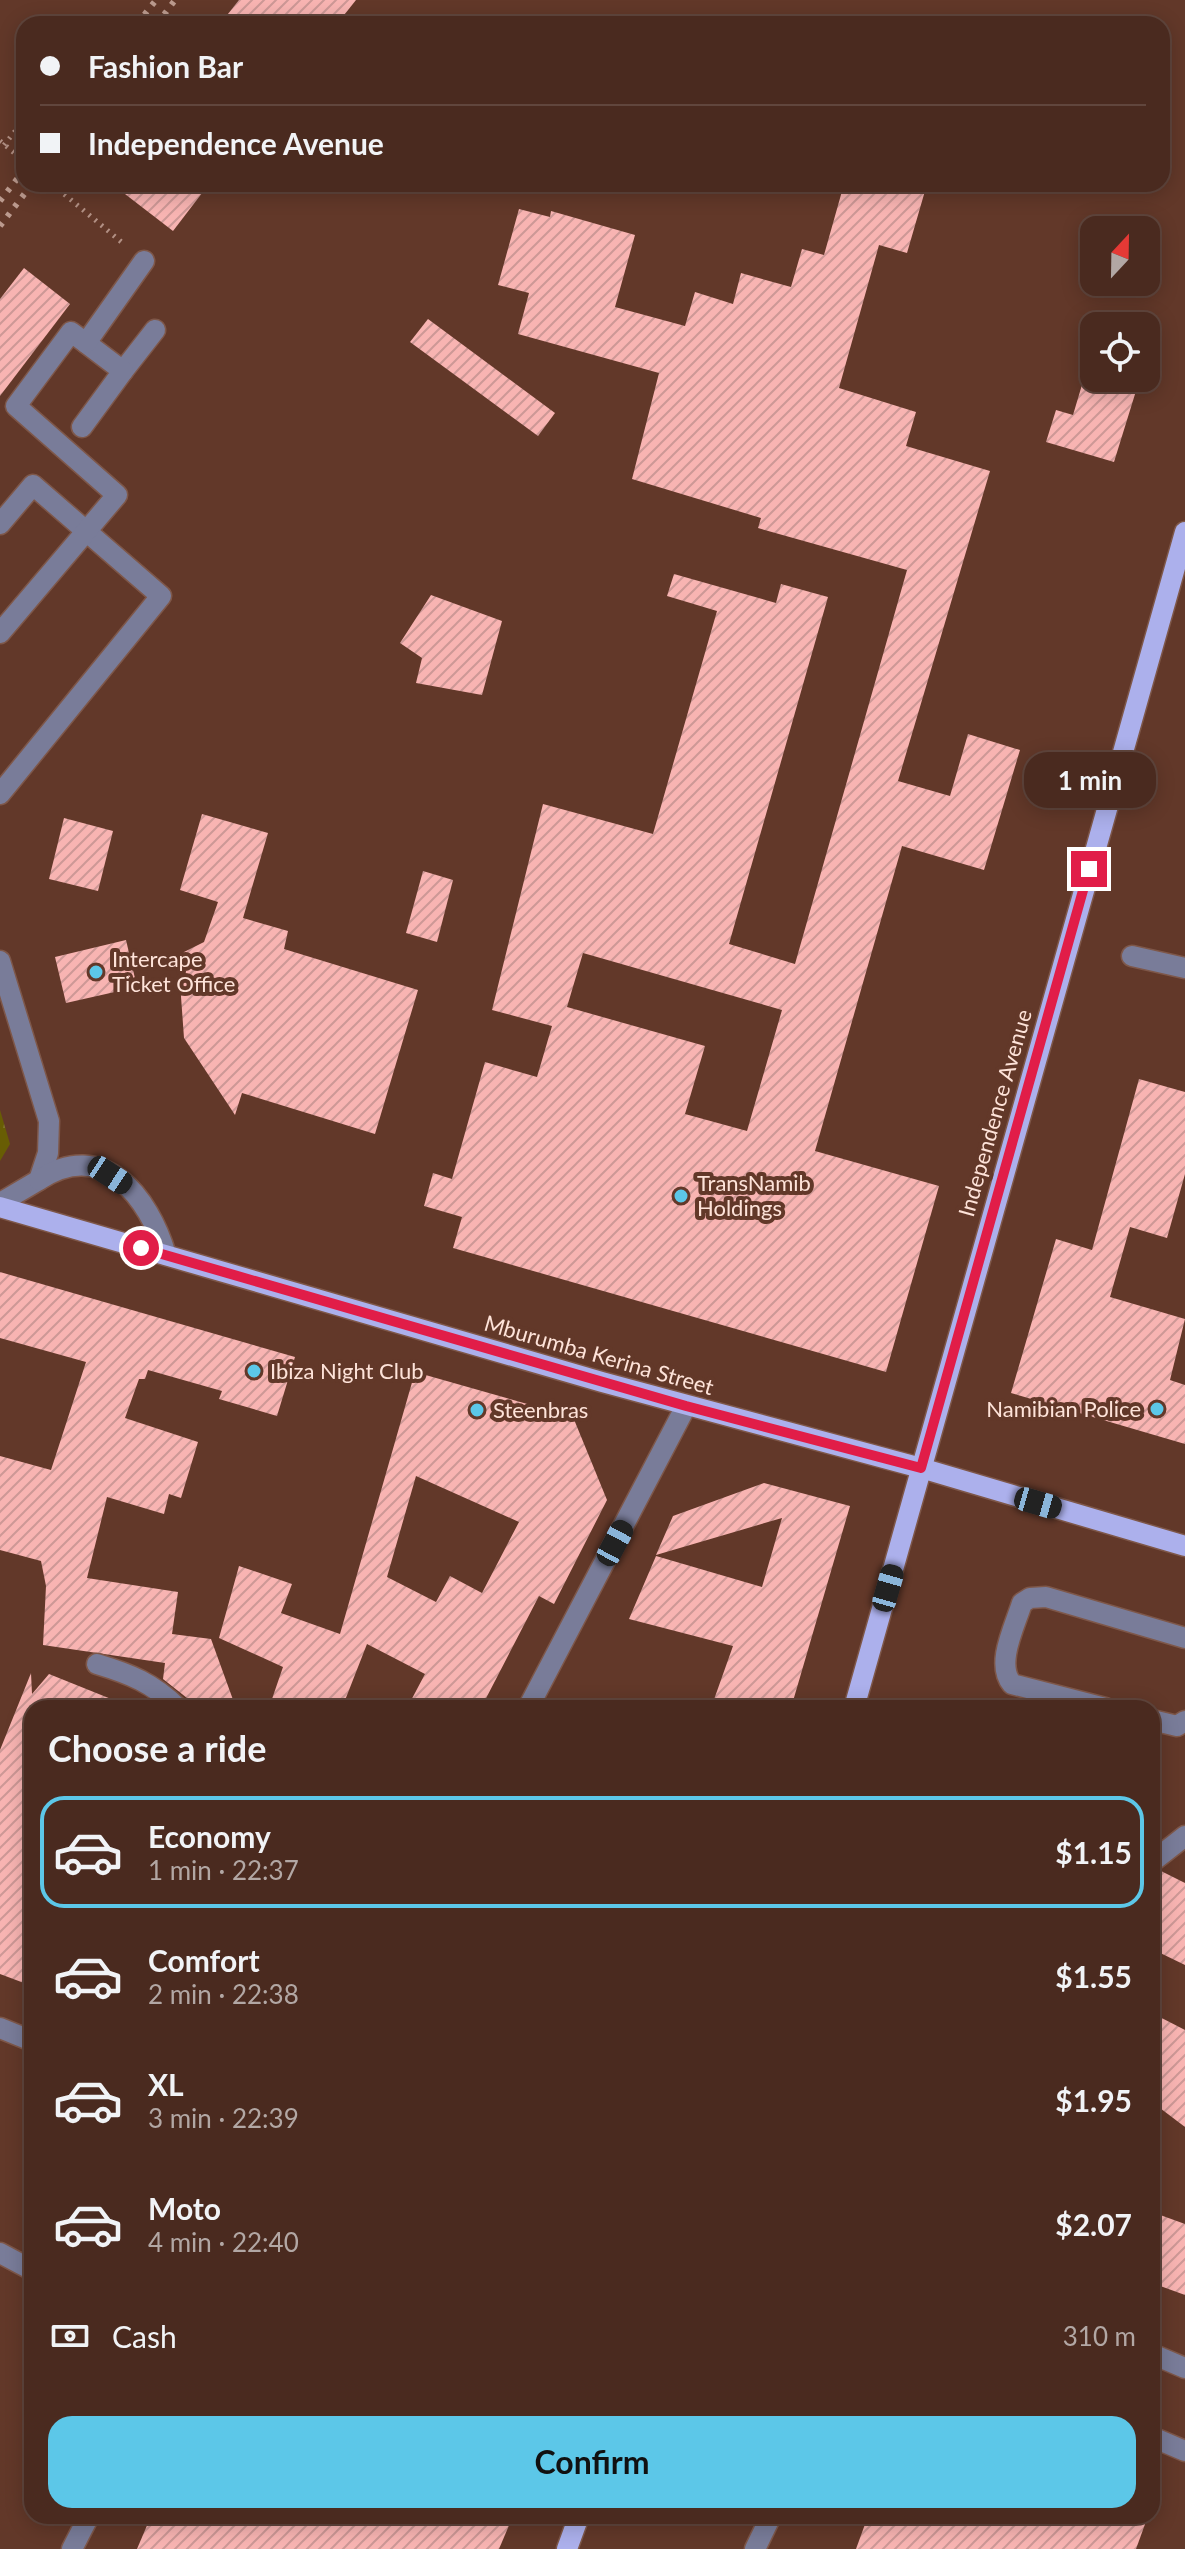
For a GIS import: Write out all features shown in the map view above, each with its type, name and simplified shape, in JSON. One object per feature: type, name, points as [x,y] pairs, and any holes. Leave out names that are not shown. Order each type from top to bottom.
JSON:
[{"type":"main road","name":"Independence Avenue","points":[[856,1700],[1185,532]]},
{"type":"main road","name":"Mburumba Kerina Street","points":[[0,1205],[686,1406],[921,1468],[1185,1546]]},
{"type":"main road","points":[[567,2549],[576,2524]]},
{"type":"street","points":[[86,343],[144,261]]},
{"type":"street","points":[[82,427],[155,330]]},
{"type":"street","points":[[0,633],[117,495],[16,406],[71,332],[123,371]]},
{"type":"street","points":[[0,524],[33,485],[161,596],[0,794]]},
{"type":"street","points":[[1132,956],[1185,968]]},
{"type":"street","points":[[0,961],[49,1121],[48,1153],[39,1180]]},
{"type":"street","points":[[0,1205],[58,1168],[76,1163],[110,1175],[137,1192],[149,1208],[166,1255]]},
{"type":"street","points":[[532,1700],[686,1406]]},
{"type":"street","points":[[1074,1700],[1012,1684],[1007,1678],[1004,1667],[1022,1603],[1030,1598],[1046,1597],[1185,1638]]},
{"type":"street","points":[[97,1664],[137,1676],[159,1689],[170,1700]]},
{"type":"street","points":[[1160,1722],[1177,1726],[1185,1721]]},
{"type":"street","points":[[1160,1856],[1185,1836]]},
{"type":"street","points":[[0,2028],[24,2038]]},
{"type":"street","points":[[0,2253],[24,2266]]},
{"type":"street","points":[[1160,2357],[1185,2368]]},
{"type":"street","points":[[1160,2440],[1183,2448]]},
{"type":"street","points":[[72,2549],[85,2524]]},
{"type":"street","points":[[755,2549],[767,2524]]},
{"type":"path","points":[[2,143],[16,128]]},
{"type":"path","points":[[62,192],[114,235]]},
{"type":"green space","points":[[0,1110],[10,1144],[0,1161]]},
{"type":"building","points":[[239,0],[356,0],[343,16],[226,16]]},
{"type":"building","points":[[122,192],[203,192],[173,231]]},
{"type":"building","points":[[842,192],[925,192],[907,253],[879,245],[839,388],[916,412],[906,446],[990,471],[898,781],[950,796],[968,734],[1020,750],[984,870],[902,846],[815,1151],[939,1186],[886,1372],[453,1248],[462,1217],[424,1206],[433,1173],[452,1179],[485,1062],[537,1077],[552,1026],[492,1010],[543,804],[653,834],[717,611],[667,596],[674,574],[776,603],[781,584],[828,597],[729,944],[795,964],[907,570],[758,528],[761,518],[632,479],[659,373],[518,334],[529,293],[498,285],[519,209],[550,217],[551,211],[635,235],[615,307],[685,326],[695,292],[733,304],[741,273],[791,287],[802,249],[824,255]],"holes":[[[583,953],[782,1010],[747,1131],[685,1114],[705,1046],[567,1007]]]},
{"type":"building","points":[[24,268],[70,304],[0,396],[0,299]]},
{"type":"building","points":[[428,319],[555,413],[538,436],[410,342]]},
{"type":"building","points":[[1080,391],[1136,392],[1114,462],[1046,442],[1056,410],[1073,415]]},
{"type":"building","points":[[431,595],[502,621],[482,695],[416,683],[422,658],[400,643]]},
{"type":"building","points":[[202,814],[268,833],[243,918],[288,931],[284,949],[418,990],[375,1134],[242,1093],[235,1115],[184,1038],[178,955],[204,942],[218,902],[180,890]]},
{"type":"building","points":[[64,818],[113,831],[98,891],[49,879]]},
{"type":"building","points":[[423,871],[453,880],[437,942],[406,933]]},
{"type":"building","name":"Intercape Ticket Office","points":[[126,940],[137,987],[66,1003],[55,957]]},
{"type":"building","points":[[1139,1079],[1185,1092],[1185,1174],[1167,1238],[1130,1227],[1110,1297],[1185,1319],[1170,1380],[1185,1385],[1185,1444],[1011,1393],[1056,1239],[1092,1250]]},
{"type":"building","points":[[0,1272],[295,1357],[277,1416],[219,1399],[222,1391],[148,1370],[145,1379],[139,1379],[125,1418],[198,1442],[181,1498],[169,1494],[164,1514],[107,1497],[87,1578],[178,1592],[172,1634],[211,1639],[233,1700],[188,1700],[163,1679],[165,1663],[43,1645],[46,1586],[41,1561],[0,1550],[0,1456],[51,1470],[86,1362],[0,1338]]},
{"type":"building","points":[[415,1372],[573,1417],[607,1500],[554,1604],[539,1596],[485,1700],[411,1700],[425,1674],[367,1644],[345,1700],[272,1699],[283,1667],[219,1638],[239,1566],[292,1584],[281,1613],[340,1634]],"holes":[[[416,1476],[519,1522],[482,1593],[450,1576],[436,1602],[387,1577]]]},
{"type":"building","points":[[764,1483],[850,1506],[793,1700],[714,1700],[733,1646],[629,1619],[656,1556],[762,1587],[782,1518],[656,1555],[673,1516]]},
{"type":"building","points":[[31,1673],[32,1694],[49,1674],[114,1700],[24,1700],[24,1983],[0,1974],[0,1750]]},
{"type":"building","points":[[1160,1871],[1185,1883],[1185,1965],[1160,1953]]},
{"type":"building","points":[[1160,2017],[1185,2030],[1185,2127],[1160,2108]]},
{"type":"building","points":[[1160,2215],[1185,2224],[1185,2295],[1160,2286]]},
{"type":"building","points":[[148,2524],[510,2524],[499,2549],[137,2549]]},
{"type":"building","points":[[865,2524],[1145,2524],[1136,2549],[856,2549]]},
{"type":"railway","points":[[143,16],[156,0]]},
{"type":"railway","points":[[163,16],[175,0]]},
{"type":"railway","points":[[0,201],[16,180]]},
{"type":"railway","points":[[0,226],[26,192]]},
{"type":"place","name":"Intercape Ticket Office","points":[[96,972]]},
{"type":"place","name":"TransNamib Holdings","points":[[681,1196]]},
{"type":"place","name":"Ibiza Night Club","points":[[254,1371]]},
{"type":"place","name":"Namibian Police","points":[[1157,1409]]},
{"type":"place","name":"Steenbras","points":[[477,1410]]},
{"type":"route","points":[[141,1248],[686,1406],[921,1468],[1089,869]]}]
